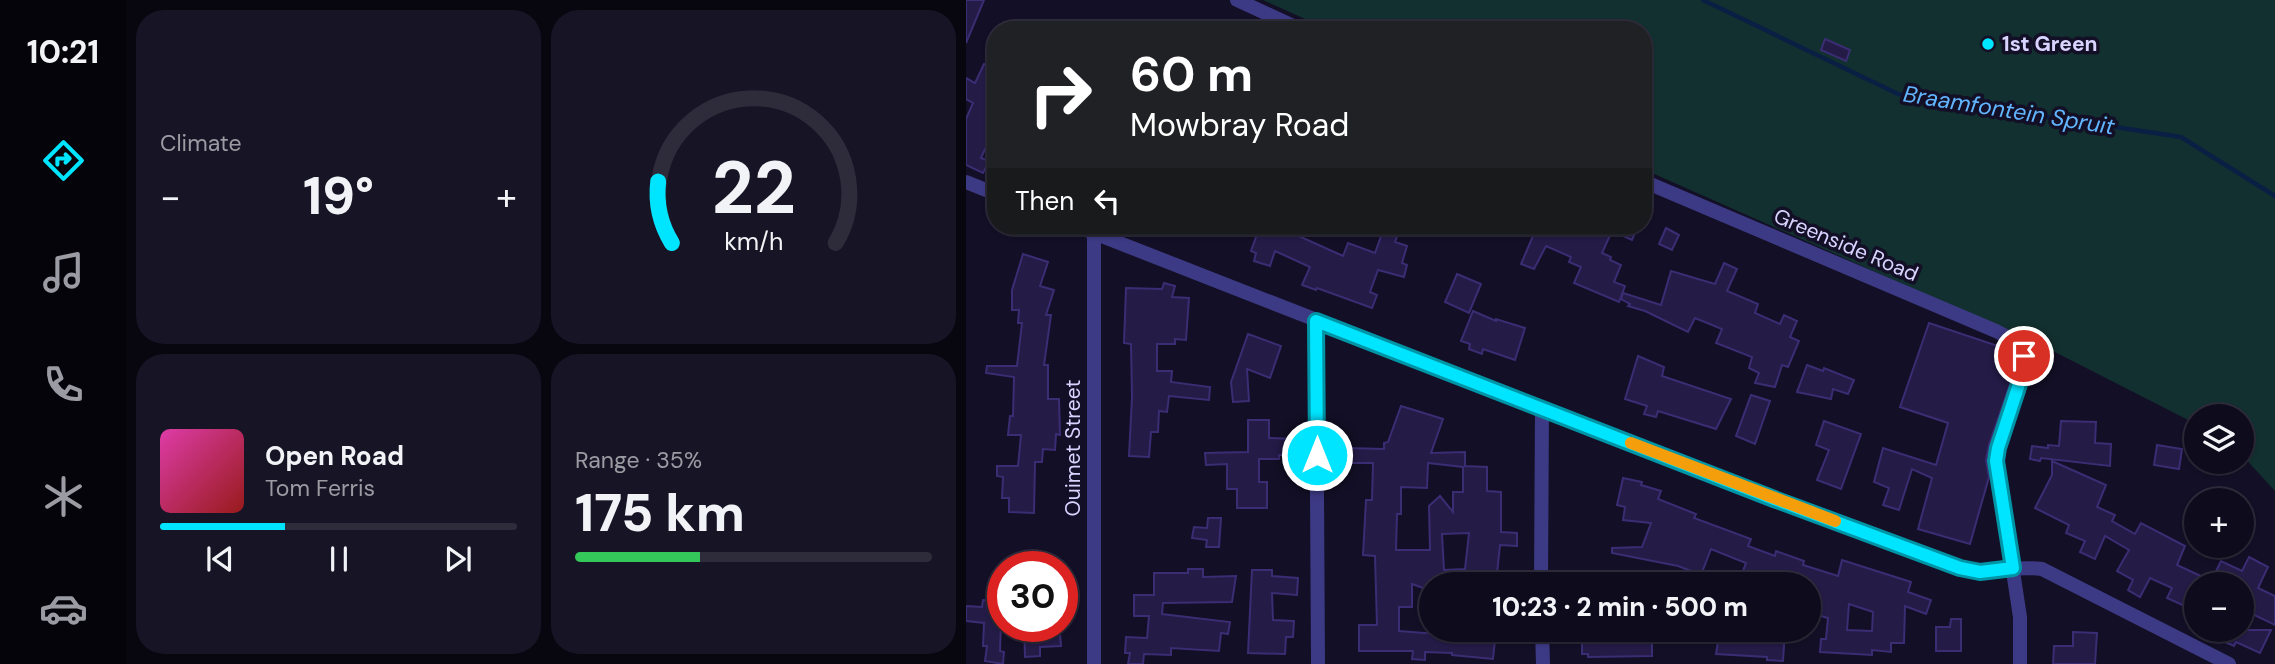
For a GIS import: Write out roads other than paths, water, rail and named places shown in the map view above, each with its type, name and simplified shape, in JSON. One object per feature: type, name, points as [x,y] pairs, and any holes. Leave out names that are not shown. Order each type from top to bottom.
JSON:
[{"type":"street","points":[[1237,0],[1282,21]]},
{"type":"street","points":[[966,182],[987,190]]},
{"type":"street","name":"Greenside Road","points":[[1652,185],[1996,331],[2016,343],[2024,356],[2023,372],[1996,461],[2013,568]]},
{"type":"street","name":"Ouimet Street","points":[[1094,235],[1094,664]]},
{"type":"street","points":[[1099,235],[1774,499],[1960,568],[1980,572],[2013,568],[2042,569],[2229,664]]},
{"type":"street","points":[[1316,321],[1318,664]]},
{"type":"street","points":[[1541,572],[1542,408]]},
{"type":"street","points":[[2013,568],[2020,617],[2020,664]]},
{"type":"street","points":[[1542,642],[1543,664]]},
{"type":"waterway","name":"Braamfontein Spruit","points":[[1703,0],[1898,94],[2181,137],[2275,196]]},
{"type":"place","name":"1st Green","points":[[1988,44]]}]
